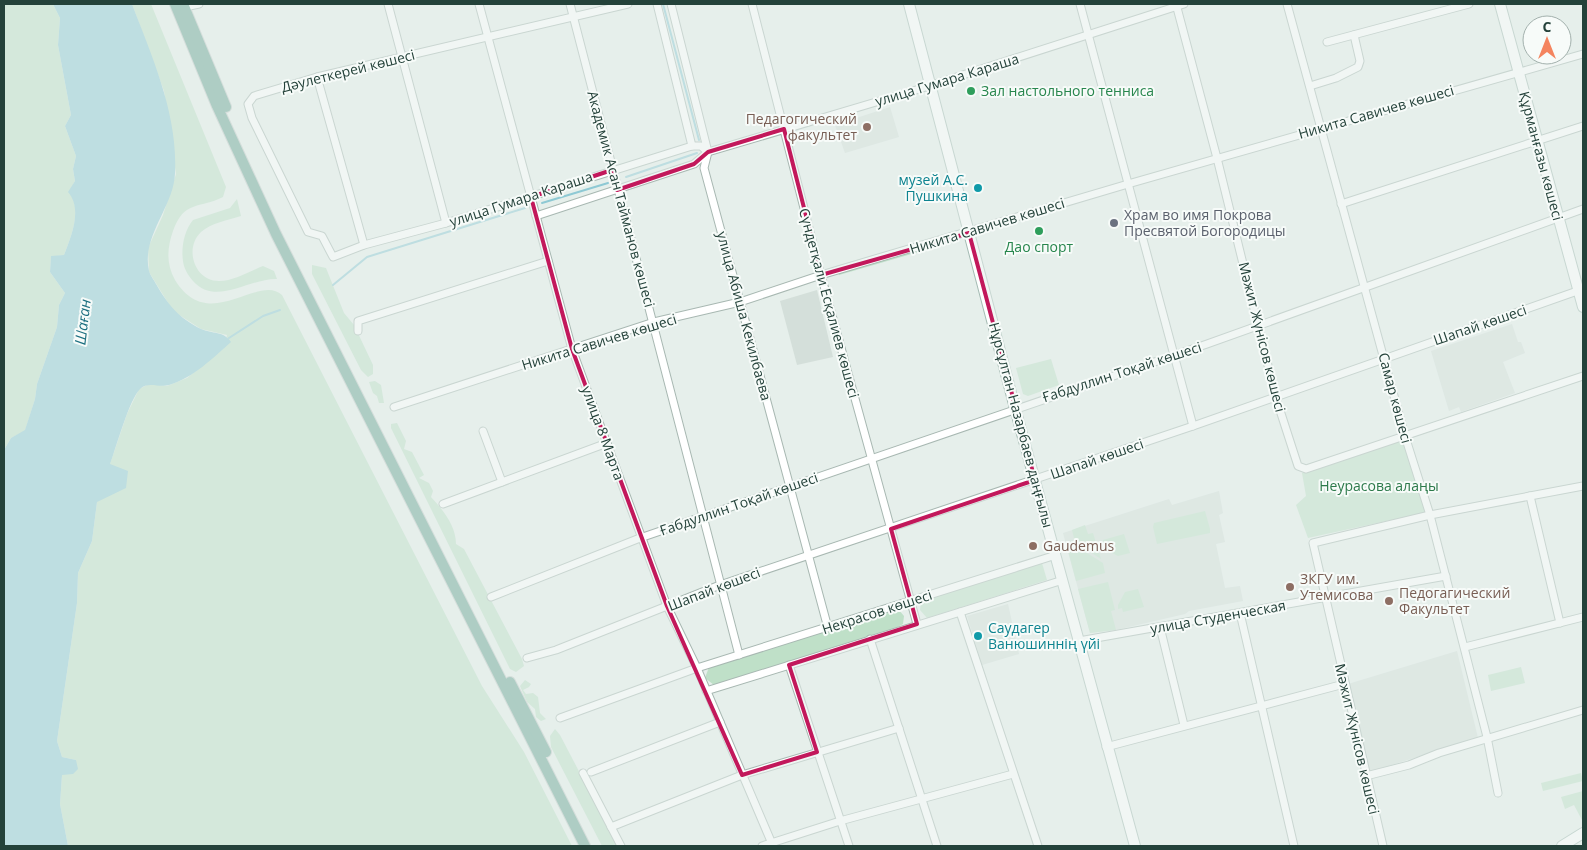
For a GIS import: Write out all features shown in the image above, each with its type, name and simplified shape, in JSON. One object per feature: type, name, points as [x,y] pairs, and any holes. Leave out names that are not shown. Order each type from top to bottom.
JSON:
[{"type":"main road","name":"Нұрсұлтан Назарбаев даңғылы","points":[[909,4],[966,233],[1063,580],[1106,747],[1135,846]]},
{"type":"main road","name":"Құрманғазы көшесі","points":[[1500,4],[1558,217],[1581,290],[1583,307]]},
{"type":"main road","points":[[180,6],[225,123],[276,234],[585,846]]},
{"type":"main road","points":[[180,6],[282,231],[593,846]]},
{"type":"main road","points":[[1562,846],[1583,833]]},
{"type":"street","points":[[180,6],[199,4]]},
{"type":"street","points":[[388,4],[446,223]]},
{"type":"street","name":"улица 8 Марта","points":[[479,4],[572,350],[640,538],[667,606],[697,668],[772,845]]},
{"type":"street","name":"Академик Асан Тайманов көшесі","points":[[570,4],[617,190],[654,322],[738,655]]},
{"type":"street","name":"Дәулеткерей көшесі","points":[[332,257],[322,236],[308,232],[252,118],[248,104],[254,96],[317,77],[628,4]]},
{"type":"street","points":[[657,4],[692,146],[701,146],[708,152]]},
{"type":"street","name":"улица Абиша Кекилбаева","points":[[671,4],[708,152],[704,168],[791,487],[807,556],[828,628]]},
{"type":"street","name":"Сүндетқали Есқалиев көшесі","points":[[752,4],[821,275],[870,458],[918,624]]},
{"type":"street","points":[[1080,4],[1193,426]]},
{"type":"street","name":"Самар көшесі","points":[[1287,4],[1310,86],[1319,128],[1366,288],[1405,436],[1430,515],[1465,647],[1498,793]]},
{"type":"street","points":[[1327,42],[1469,4]]},
{"type":"street","name":"улица Гумара Караша","points":[[536,216],[694,164],[708,152],[930,86],[1179,5]]},
{"type":"street","name":"Мәжит Жүнісов көшесі","points":[[1179,5],[1276,398],[1298,466],[1306,469],[1405,436]]},
{"type":"street","points":[[1310,86],[1336,78],[1358,67],[1360,61],[1354,34]]},
{"type":"street","name":"Никита Савичев көшесі","points":[[394,407],[654,322],[740,302],[821,275],[1128,184],[1583,54]]},
{"type":"street","points":[[317,77],[364,245]]},
{"type":"street","points":[[1341,204],[1583,126]]},
{"type":"street","name":"улица Гумара Караша","points":[[332,257],[364,245],[446,223],[692,146]]},
{"type":"street","name":"Ғабдуллин Тоқай көшесі","points":[[491,597],[640,538],[1366,288],[1583,209]]},
{"type":"street","points":[[358,331],[358,321],[548,261]]},
{"type":"street","name":"Шапай көшесі","points":[[527,658],[556,650],[720,585],[1276,398],[1581,290]]},
{"type":"street","points":[[1405,436],[1583,376]]},
{"type":"street","points":[[483,431],[502,482]]},
{"type":"street","points":[[443,504],[607,443]]},
{"type":"street","points":[[1430,515],[1583,486]]},
{"type":"street","points":[[1530,496],[1560,623]]},
{"type":"street","name":"Мәжит Жүнісов көшесі","points":[[1383,846],[1324,598],[1313,543],[1430,515]]},
{"type":"street","name":"Некрасов көшесі","points":[[560,718],[697,668],[1056,556]]},
{"type":"street","name":"улица Студенческая","points":[[1079,641],[1446,576]]},
{"type":"street","name":"Некрасов көшесі","points":[[706,691],[1063,580]]},
{"type":"street","points":[[960,612],[1038,846]]},
{"type":"street","points":[[1240,613],[1263,704],[1294,846]]},
{"type":"street","points":[[1465,647],[1583,617]]},
{"type":"street","points":[[1160,627],[1184,725]]},
{"type":"street","points":[[870,640],[937,846]]},
{"type":"street","points":[[789,665],[849,846]]},
{"type":"street","points":[[1106,747],[1344,684]]},
{"type":"street","points":[[1366,776],[1409,765],[1487,738],[1583,710]]},
{"type":"street","points":[[591,772],[720,722]]},
{"type":"street","points":[[611,827],[742,775],[899,728]]},
{"type":"street","points":[[583,773],[621,846]]},
{"type":"street","points":[[762,846],[772,845],[840,821],[1013,774]]},
{"type":"highlighted area","points":[[784,129],[821,275],[969,233],[1035,480],[891,529],[917,624],[789,665],[817,752],[742,775],[667,606],[572,349],[531,197],[612,170],[617,190],[694,164],[708,152]]},
{"type":"shaded area","points":[[890,107],[899,137],[845,153],[835,125]]},
{"type":"shaded area","points":[[817,290],[833,357],[797,365],[780,301]]},
{"type":"shaded area","points":[[1512,324],[1518,342],[1521,342],[1525,353],[1503,362],[1515,393],[1461,412],[1459,407],[1449,411],[1431,351]]},
{"type":"shaded area","points":[[1219,491],[1223,513],[1219,515],[1225,542],[1216,544],[1225,588],[1240,586],[1243,601],[1189,611],[1185,614],[1120,629],[1090,633],[1063,533],[1169,499],[1172,505]]},
{"type":"shaded area","name":"Саудагер Ванюшиннің үйі","points":[[1008,604],[1019,654],[982,665],[967,616]]},
{"type":"shaded area","points":[[1457,651],[1478,738],[1369,772],[1348,684]]},
{"type":"green space","points":[[4,4],[53,4],[60,18],[58,45],[71,115],[65,126],[76,156],[73,169],[75,181],[69,192],[75,206],[72,232],[64,255],[51,257],[50,272],[65,293],[59,305],[57,327],[37,384],[35,399],[25,431],[11,438],[4,450]]},
{"type":"green space","points":[[132,4],[151,4],[226,187],[223,197],[187,210],[177,221],[171,237],[168,256],[175,280],[188,296],[203,302],[217,303],[260,291],[272,290],[282,295],[482,686],[524,752],[572,846],[68,846],[60,804],[62,775],[76,760],[62,757],[57,741],[77,603],[78,573],[92,541],[97,502],[127,414],[139,389],[149,384],[167,386],[187,378],[224,348],[227,335],[201,329],[173,311],[149,272],[148,248],[163,215],[176,174],[164,91]]},
{"type":"green space","points":[[237,199],[241,216],[210,226],[201,232],[193,246],[194,263],[203,276],[210,280],[225,281],[263,266],[274,271],[277,279],[266,280],[222,292],[212,292],[202,288],[193,281],[187,272],[182,256],[185,234],[193,220],[230,208]]},
{"type":"green space","points":[[950,233],[953,242],[839,275],[836,266]]},
{"type":"green space","points":[[312,265],[326,268],[344,313],[354,325],[373,365],[373,374],[368,377],[361,370],[312,274]]},
{"type":"green space","points":[[1051,359],[1059,385],[1028,396],[1023,394],[1016,368]]},
{"type":"green space","points":[[375,381],[381,385],[384,403],[379,403],[377,396],[373,393],[369,382]]},
{"type":"green space","points":[[397,423],[406,441],[404,449],[412,452],[424,475],[419,478],[429,483],[433,491],[431,497],[448,519],[454,531],[456,544],[464,549],[522,659],[524,666],[516,672],[510,669],[391,428],[391,424]]},
{"type":"green space","name":"Неурасова алаңы","points":[[1404,439],[1428,512],[1308,538],[1296,505],[1306,496],[1302,473]]},
{"type":"green space","points":[[1205,511],[1210,533],[1157,544],[1153,527],[1154,523]]},
{"type":"green space","points":[[1085,525],[1088,534],[1093,533],[1101,559],[1075,542],[1072,530]]},
{"type":"green space","points":[[1124,534],[1130,553],[1118,556],[1103,548],[1103,540]]},
{"type":"green space","points":[[1074,545],[1103,563],[1105,573],[1076,581],[1067,547]]},
{"type":"green space","points":[[1042,563],[1047,580],[927,618],[920,610],[921,601]]},
{"type":"green space","points":[[1108,582],[1115,610],[1111,611],[1116,630],[1090,633],[1078,589]]},
{"type":"green space","points":[[1138,589],[1144,607],[1123,612],[1122,608],[1118,609],[1118,605],[1125,592]]},
{"type":"green space","points":[[898,609],[904,616],[903,624],[896,628],[714,685],[705,678],[709,667]]},
{"type":"green space","points":[[1521,667],[1525,683],[1491,691],[1488,675]]},
{"type":"green space","points":[[525,680],[531,684],[523,690],[526,694],[533,693],[538,697],[540,713],[546,719],[541,721],[536,717],[535,709],[527,702],[520,686]]},
{"type":"green space","points":[[555,729],[560,735],[618,846],[602,846],[551,747],[550,736]]},
{"type":"green space","points":[[1581,773],[1583,781],[1543,791],[1541,783]]},
{"type":"green space","points":[[1583,791],[1583,822],[1574,805],[1565,809],[1561,797]]},
{"type":"water","name":"Шаған","points":[[53,4],[132,4],[162,86],[168,108],[175,151],[173,186],[153,234],[148,258],[149,271],[165,298],[180,315],[193,325],[205,331],[221,334],[231,342],[186,378],[169,385],[146,385],[140,389],[132,403],[110,464],[128,471],[126,488],[97,502],[92,541],[78,573],[77,603],[57,741],[62,757],[76,760],[78,769],[73,774],[62,775],[60,804],[68,846],[4,846],[4,450],[11,438],[25,430],[35,399],[37,384],[57,327],[59,305],[65,293],[50,272],[51,256],[64,255],[72,232],[75,215],[75,206],[68,192],[75,181],[73,169],[76,156],[65,126],[71,115],[58,45],[60,18]]},
{"type":"waterway","points":[[663,4],[699,140]]},
{"type":"waterway","points":[[626,177],[697,153]]},
{"type":"waterway","points":[[542,203],[608,183]]},
{"type":"waterway","points":[[333,285],[367,257],[525,208]]},
{"type":"waterway","points":[[229,338],[263,316],[280,310]]},
{"type":"place","name":"Зал настольного тенниса","points":[[971,91]]},
{"type":"place","name":"Педагогический факультет","points":[[867,127]]},
{"type":"place","name":"музей А.С. Пушкина","points":[[978,188]]},
{"type":"place","name":"Храм во имя Покрова Пресвятой Богородицы","points":[[1114,223]]},
{"type":"place","name":"Дао спорт","points":[[1039,231]]},
{"type":"place","name":"Gaudemus","points":[[1033,546]]},
{"type":"place","name":"ЗКГУ им. Утемисова","points":[[1290,587]]},
{"type":"place","name":"Педогагический Факультет","points":[[1389,601]]},
{"type":"place","name":"Саудагер Ванюшиннің үйі","points":[[978,636]]}]
